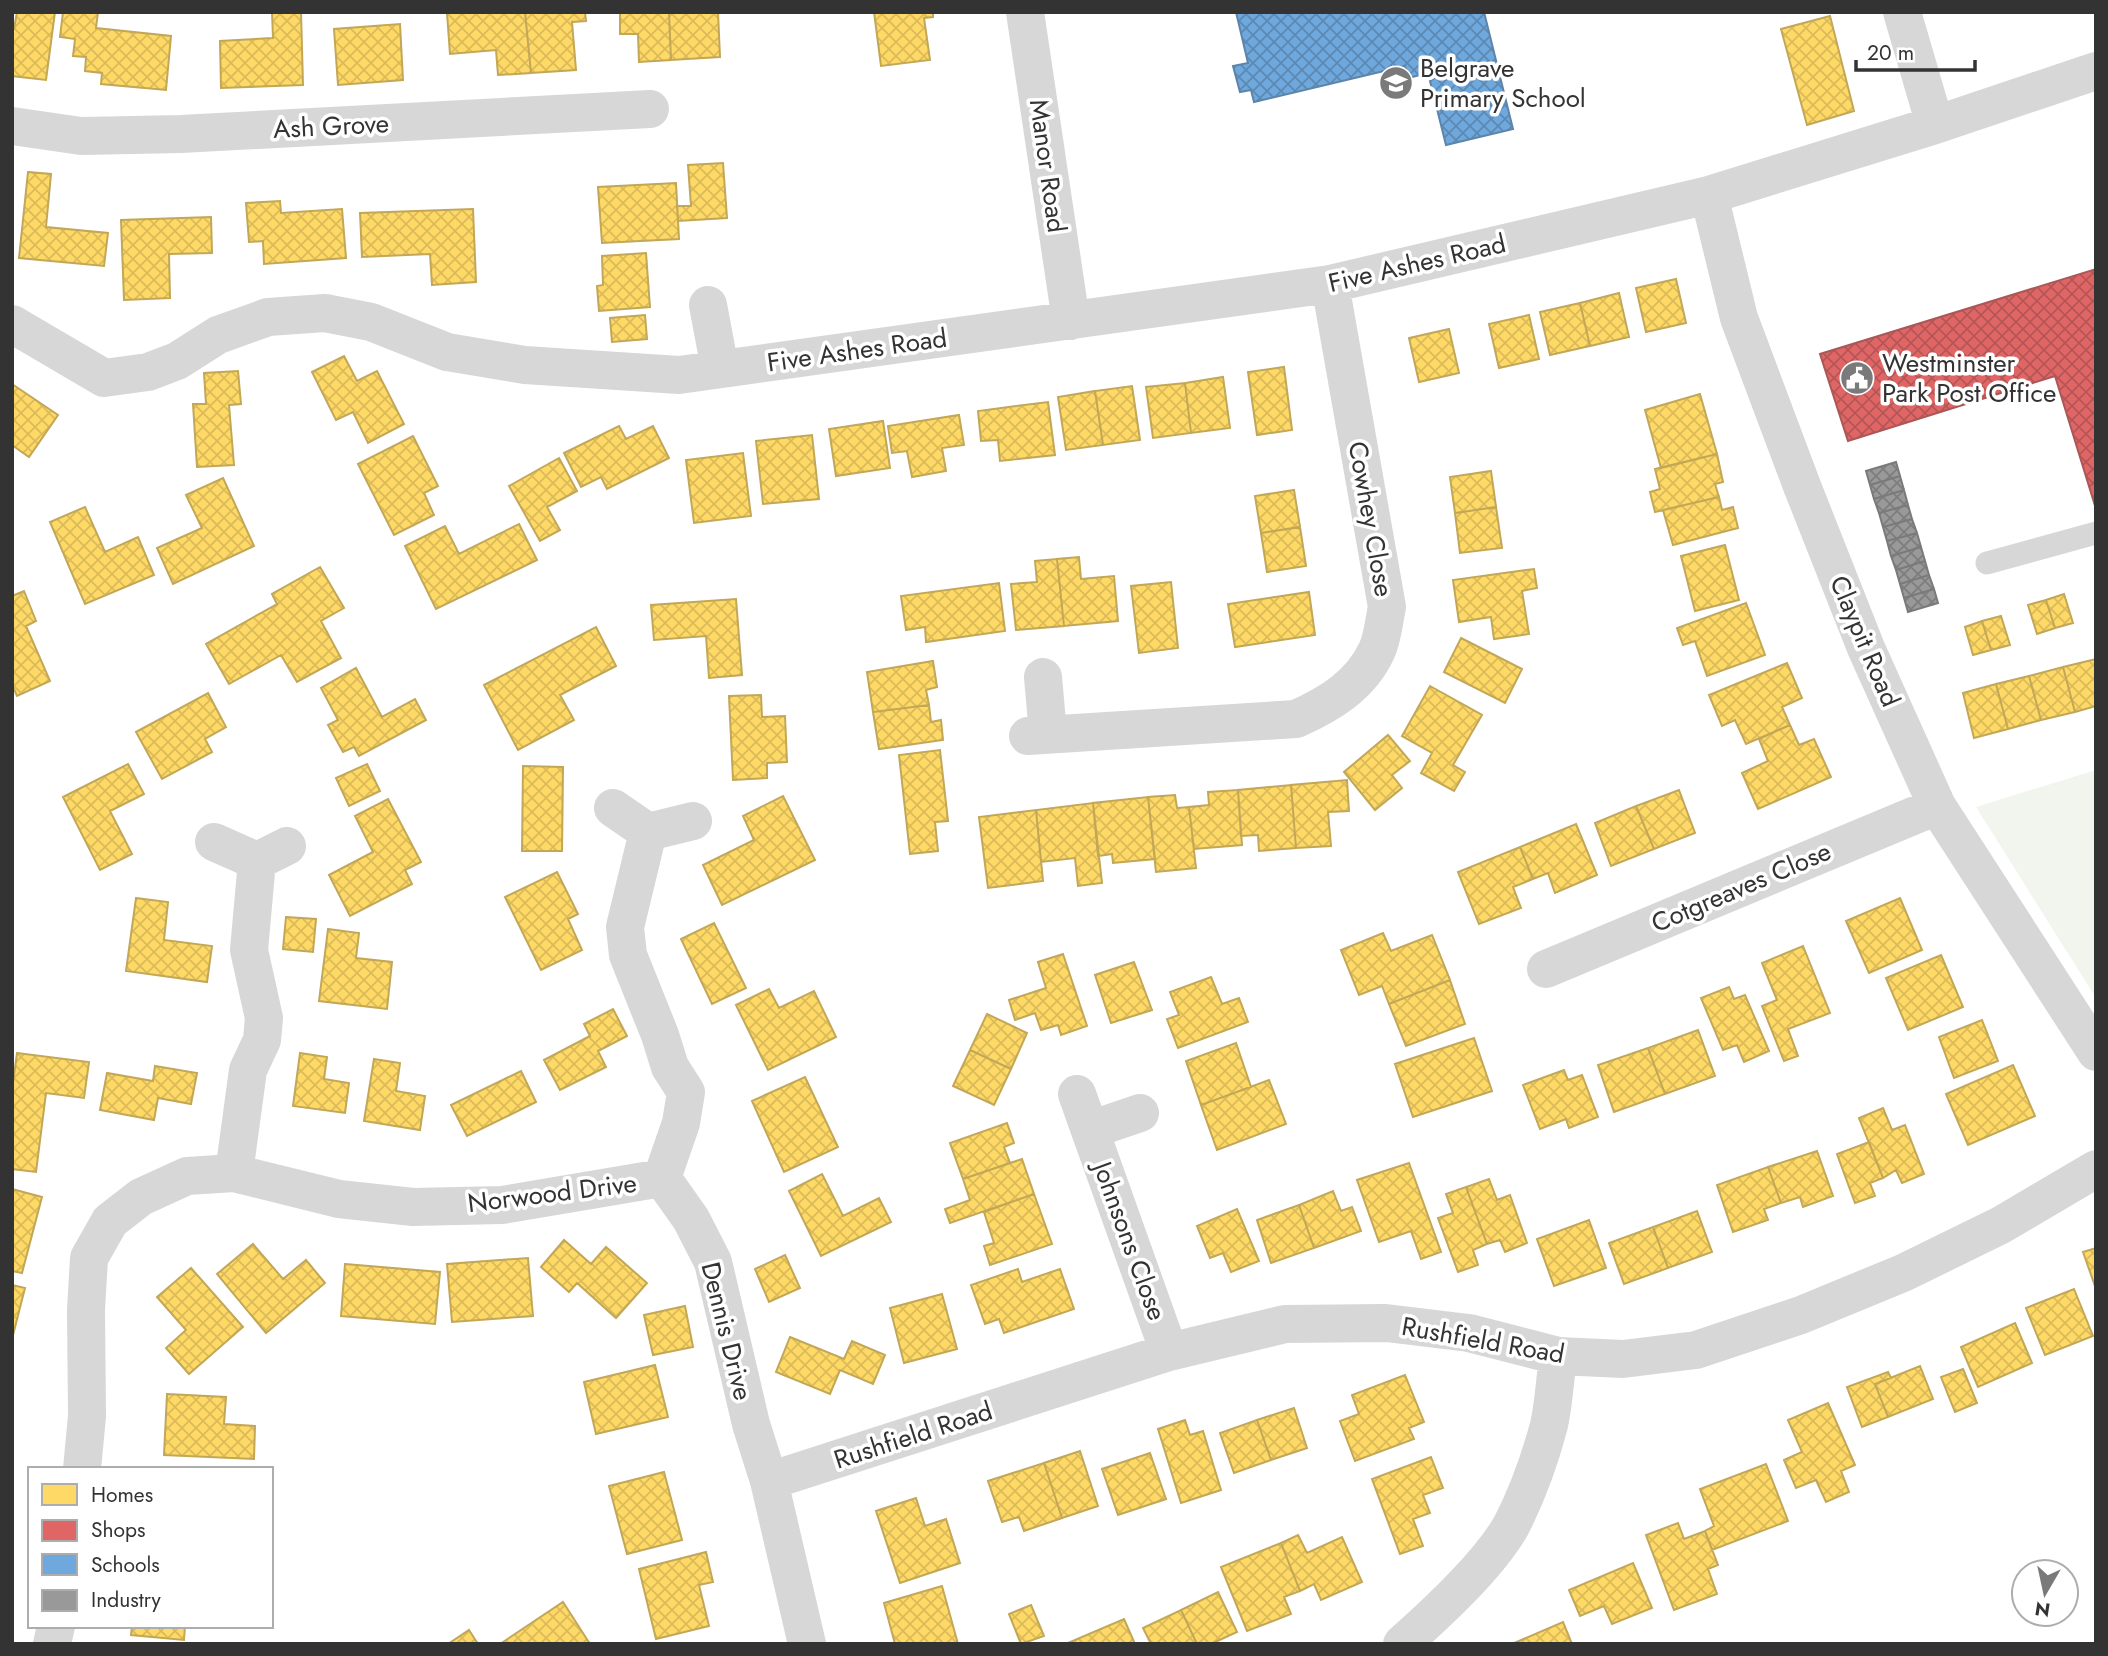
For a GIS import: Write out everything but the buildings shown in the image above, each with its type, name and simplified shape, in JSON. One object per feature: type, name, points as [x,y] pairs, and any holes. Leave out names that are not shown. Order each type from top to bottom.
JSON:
[{"type":"street","name":"Manor Road","points":[[1025,12],[1071,321]]},
{"type":"street","points":[[1902,12],[1935,125]]},
{"type":"street","name":"Five Ashes Road","points":[[12,324],[104,378],[148,372],[177,361],[218,335],[268,317],[326,313],[370,322],[447,352],[525,365],[679,375],[1329,284],[1709,195],[1935,125],[2096,71]]},
{"type":"street","name":"Ash Grove","points":[[12,126],[81,136],[169,134],[650,109]]},
{"type":"street","name":"Claypit Road","points":[[1709,195],[1739,318],[1866,649],[1937,806],[2096,1052]]},
{"type":"street","name":"Cowhey Close","points":[[1043,677],[1038,735],[1296,719],[1327,705],[1361,677],[1378,648],[1387,607],[1329,284]]},
{"type":"street","points":[[708,305],[720,369]]},
{"type":"street","name":"Cotgreaves Close","points":[[1546,969],[1937,806]]},
{"type":"street","points":[[613,808],[648,832],[693,821]]},
{"type":"street","points":[[648,832],[625,927],[628,955],[660,1035],[670,1068],[686,1092],[681,1123],[662,1178]]},
{"type":"street","points":[[214,842],[272,853],[249,950],[264,1018],[262,1040],[248,1070],[234,1173]]},
{"type":"street","name":"Johnsons Close","points":[[1077,1094],[1169,1352]]},
{"type":"street","name":"Johnsons Close","points":[[1090,1130],[1140,1113]]},
{"type":"street","name":"Rushfield Road","points":[[769,1481],[1169,1352],[1285,1324],[1386,1323],[1469,1333],[1558,1356],[1623,1359],[1696,1350],[1801,1315],[1903,1273],[2001,1225],[2096,1169]]},
{"type":"street","name":"Norwood Drive","points":[[82,1467],[87,1416],[86,1310],[89,1258],[110,1221],[141,1197],[187,1176],[234,1173],[339,1199],[412,1207],[502,1205],[662,1178]]},
{"type":"street","name":"Dennis Drive","points":[[662,1178],[691,1219],[713,1262],[807,1644]]},
{"type":"street","points":[[1402,1644],[1439,1611],[1482,1564],[1510,1528],[1528,1489],[1549,1424],[1558,1356]]},
{"type":"lane","points":[[1987,563],[2096,533]]},
{"type":"shaded area","points":[[2096,770],[2096,998],[1976,807]]},
{"type":"place","name":"Belgrave Primary School","points":[[1396,83]]},
{"type":"place","name":"Westminster Park Post Office","points":[[1857,378]]}]
